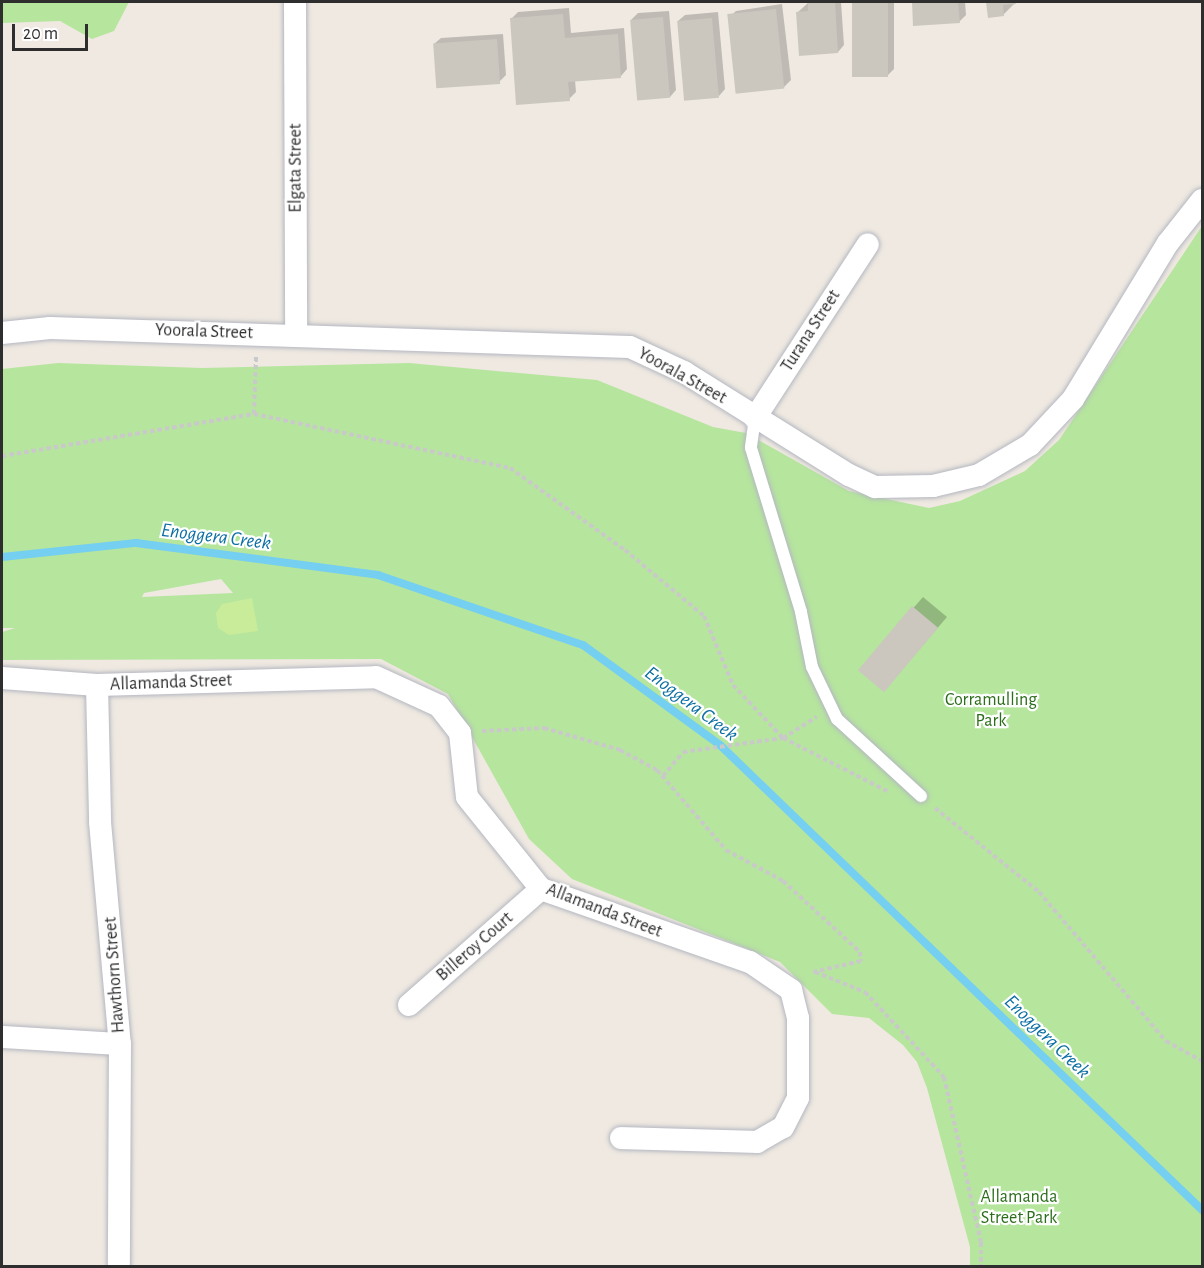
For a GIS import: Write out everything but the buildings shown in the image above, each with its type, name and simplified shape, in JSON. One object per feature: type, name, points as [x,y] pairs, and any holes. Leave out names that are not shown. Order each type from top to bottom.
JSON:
[{"type":"street","name":"Elgata Street","points":[[295,2],[296,335]]},
{"type":"street","name":"Yoorala Street","points":[[2,333],[50,328],[630,347],[684,372],[754,418],[875,487],[933,486],[979,475],[1030,446],[1073,399],[1168,243],[1203,200]]},
{"type":"street","name":"Turana Street","points":[[754,418],[868,244]]},
{"type":"street","name":"Allamanda Street","points":[[2,678],[97,685],[376,678],[440,706],[460,733],[467,797],[541,889],[750,962],[791,990]]},
{"type":"street","name":"Hawthorn Street","points":[[97,685],[100,822],[120,1044],[119,1266]]},
{"type":"street","name":"Billeroy Court","points":[[409,1005],[541,889]]},
{"type":"street","points":[[621,1138],[757,1142],[783,1127],[798,1098],[798,1017],[791,990]]},
{"type":"street","points":[[2,1037],[120,1044]]},
{"type":"lane","points":[[754,418],[751,448],[801,612],[812,668],[831,708],[921,796]]},
{"type":"path","points":[[254,414],[256,334]]},
{"type":"path","points":[[2,456],[254,414],[510,468],[625,550],[704,616],[733,685],[783,738],[881,790],[921,796],[1039,892],[1166,1041],[1203,1061]]},
{"type":"path","points":[[663,776],[683,752],[697,747],[783,738],[831,708]]},
{"type":"path","points":[[460,733],[544,728],[620,750],[663,776],[726,850],[783,881],[860,952],[861,961],[813,972],[791,990]]},
{"type":"path","points":[[813,972],[865,992],[944,1077],[981,1242],[981,1266]]},
{"type":"green space","points":[[2,2],[129,2],[114,31],[92,39],[60,21],[2,23]]},
{"type":"green space","name":"Corramulling Park","points":[[1202,226],[1202,1266],[970,1266],[970,1247],[927,1088],[917,1062],[903,1045],[869,1018],[832,1014],[780,962],[572,879],[529,839],[448,694],[381,659],[2,660],[2,632],[15,628],[2,628],[2,369],[58,363],[202,368],[409,363],[597,380],[713,427],[746,433],[849,491],[929,508],[960,501],[1025,471],[1059,440]],"holes":[[[221,579],[233,593],[142,597],[144,593]]]},
{"type":"green space","points":[[252,598],[258,631],[229,635],[218,628],[216,613],[222,604]]},
{"type":"waterway","name":"Enoggera Creek","points":[[2,557],[136,543],[378,575],[583,645],[720,745],[1202,1210]]},
{"type":"park label","name":"Allamanda Street Park","points":[[1019,1208]]}]
